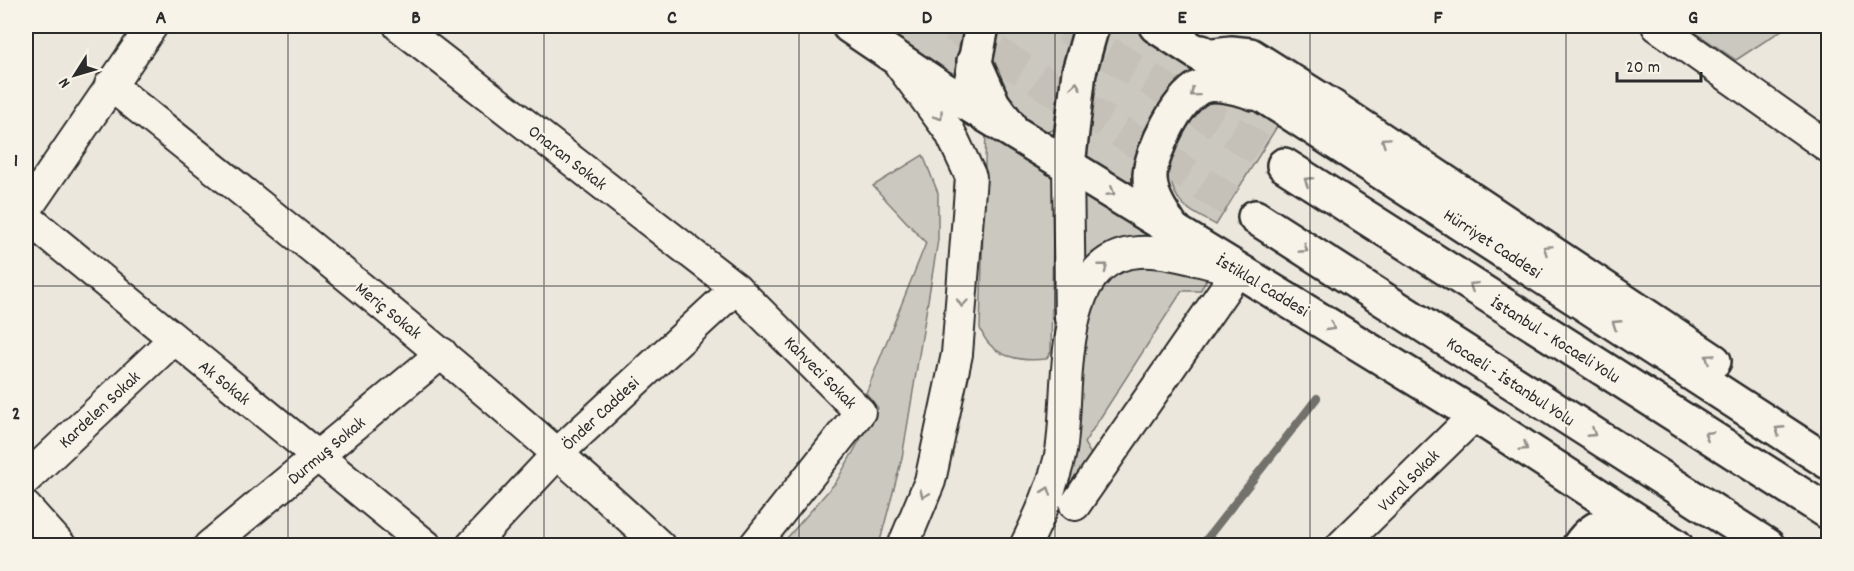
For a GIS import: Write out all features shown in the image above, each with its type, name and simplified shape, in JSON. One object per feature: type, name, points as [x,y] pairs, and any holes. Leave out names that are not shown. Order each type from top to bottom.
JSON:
[{"type":"main road","name":"İstiklal Caddesi","points":[[849,26],[971,106],[1475,415],[1676,546]]},
{"type":"main road","points":[[971,106],[974,61],[982,26]]},
{"type":"main road","name":"Hürriyet Caddesi","points":[[1156,26],[1287,108],[1828,462]]},
{"type":"main road","points":[[1180,26],[1205,56],[1231,53],[1250,55],[1828,435]]},
{"type":"main road","points":[[1068,165],[1078,72],[1092,27]]},
{"type":"main road","points":[[974,61],[993,104],[1020,136],[1041,143],[1057,141],[1065,135],[1071,124]]},
{"type":"main road","points":[[1174,231],[1154,200],[1150,176],[1156,149],[1173,116],[1190,96],[1203,86],[1241,87],[1287,108]]},
{"type":"main road","name":"İstanbul - Kocaeli Yolu","points":[[1284,165],[1828,512]]},
{"type":"main road","name":"Kocaeli - İstanbul Yolu","points":[[1255,218],[1768,546]]},
{"type":"main road","points":[[1579,546],[1596,527],[1604,524],[1628,522],[1644,525]]},
{"type":"street","points":[[26,210],[152,26]]},
{"type":"street","name":"Onaran Sokak","points":[[399,26],[736,288]]},
{"type":"street","points":[[1657,26],[1828,147]]},
{"type":"street","points":[[890,54],[950,132],[971,177]]},
{"type":"street","name":"Meriç Sokak","points":[[110,85],[442,353],[559,452],[660,546]]},
{"type":"street","points":[[903,546],[930,481],[957,354],[971,177],[971,106]]},
{"type":"street","points":[[1025,546],[1034,530],[1061,452],[1070,333],[1068,165]]},
{"type":"street","name":"Ak Sokak","points":[[26,217],[173,340],[427,546]]},
{"type":"street","points":[[1070,333],[1090,280],[1100,268],[1118,257],[1138,252],[1158,253],[1238,270],[1076,505]]},
{"type":"street","name":"Önder Caddesi","points":[[471,546],[559,452],[736,288]]},
{"type":"street","name":"Kahveci Sokak","points":[[736,288],[860,412],[754,546]]},
{"type":"street","name":"Kardelen Sokak","points":[[26,479],[173,340]]},
{"type":"street","name":"Durmuş Sokak","points":[[209,546],[442,353]]},
{"type":"street","name":"Vural Sokak","points":[[1341,546],[1475,415]]},
{"type":"street","points":[[26,507],[61,546]]},
{"type":"shaded area","points":[[873,26],[973,26],[962,88]]},
{"type":"shaded area","points":[[988,26],[1083,26],[1057,128],[1039,136],[995,95]]},
{"type":"shaded area","points":[[1106,26],[1136,26],[1216,73],[1198,76],[1147,203],[1075,159]]},
{"type":"shaded area","points":[[1686,26],[1788,26],[1736,60]]},
{"type":"shaded area","points":[[1225,100],[1241,101],[1278,125],[1216,225],[1185,206],[1178,198],[1172,186],[1171,160],[1181,134],[1197,113],[1211,103]]},
{"type":"shaded area","points":[[986,130],[1054,170],[1051,352],[1046,359],[1026,360],[1007,356],[991,346],[980,328]]},
{"type":"shaded area","points":[[923,155],[938,193],[938,240],[902,458],[879,545],[780,546],[836,482],[878,408],[866,393],[926,243],[873,186]]},
{"type":"shaded area","points":[[1073,179],[1187,251],[1161,244],[1078,287]]},
{"type":"shaded area","points":[[1130,262],[1210,274],[1200,291],[1182,291],[1084,443],[1092,456],[1041,540],[1091,297]]},
{"type":"waterway","points":[[1201,546],[1317,398]]},
{"type":"tunnel","points":[[954,26],[1255,217]]},
{"type":"tunnel","points":[[1066,26],[1284,165]]}]
